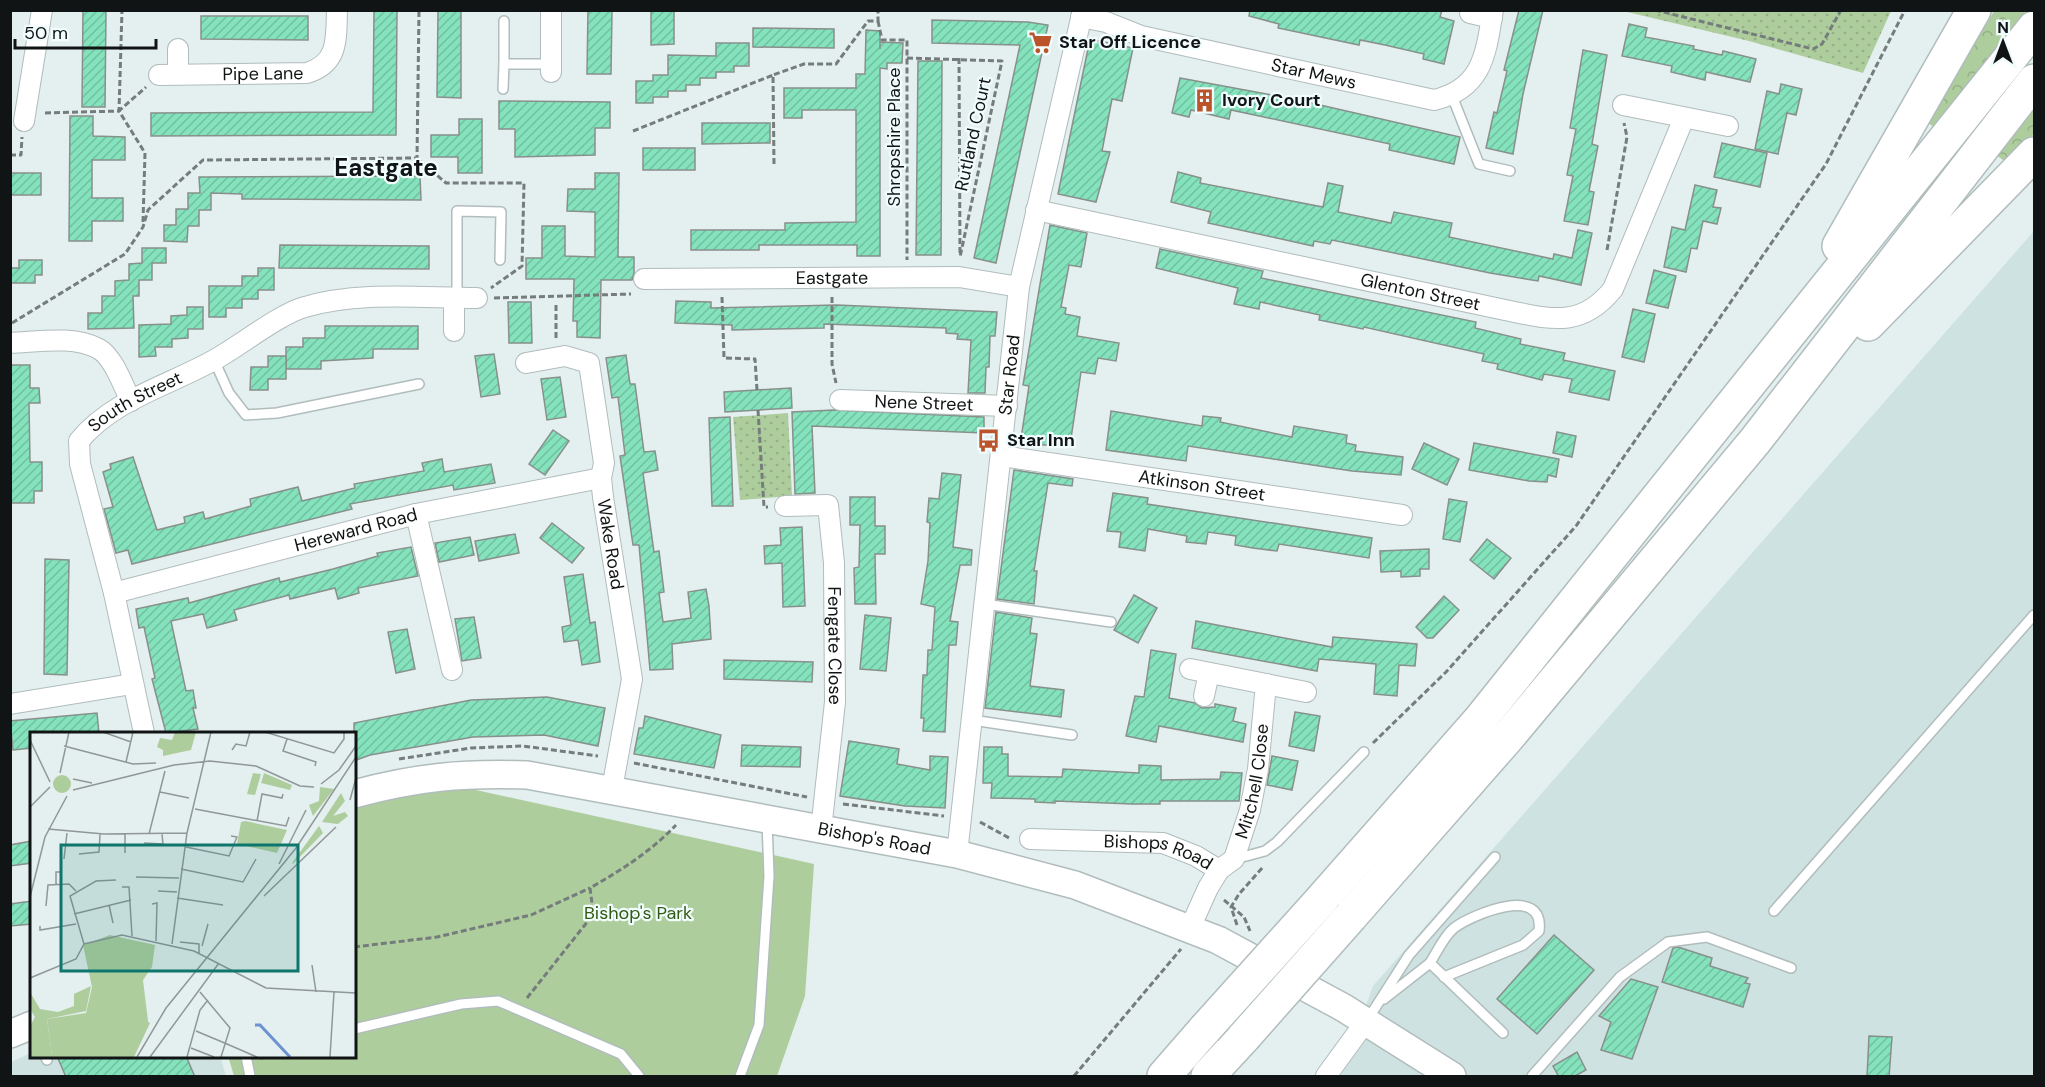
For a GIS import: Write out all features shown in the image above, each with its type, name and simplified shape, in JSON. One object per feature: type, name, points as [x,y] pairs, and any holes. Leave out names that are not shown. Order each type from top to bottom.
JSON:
[{"type":"highway","points":[[1786,339],[1974,10]]},
{"type":"highway","points":[[1164,1077],[1479,721],[2034,28]]},
{"type":"highway","points":[[1208,1077],[1508,737],[1755,441],[2034,81]]},
{"type":"highway","points":[[1755,441],[2034,154]]},
{"type":"street","points":[[24,117],[42,10]]},
{"type":"street","name":"Pipe Lane","points":[[169,75],[307,73],[320,69],[334,50],[337,10]]},
{"type":"street","points":[[550,68],[551,10]]},
{"type":"street","points":[[1452,96],[1465,87],[1483,61],[1493,14],[1470,13]]},
{"type":"street","name":"Star Mews","points":[[1082,14],[1141,36],[1419,98],[1434,99],[1452,96]]},
{"type":"street","name":"Star Road","points":[[957,854],[1019,287],[1082,14]]},
{"type":"street","points":[[169,75],[178,50]]},
{"type":"street","points":[[1623,105],[1728,126]]},
{"type":"street","name":"Glenton Street","points":[[1036,210],[1505,310],[1548,318],[1574,318],[1601,305],[1613,289],[1684,118]]},
{"type":"street","name":"Eastgate","points":[[638,287],[721,278],[959,277],[1019,287]]},
{"type":"street","name":"South Street","points":[[144,732],[114,593],[80,464],[79,441],[90,428],[131,401],[214,360],[302,307],[344,298],[477,298]]},
{"type":"street","points":[[454,331],[455,298]]},
{"type":"street","points":[[10,343],[70,341],[100,350],[111,364],[131,401]]},
{"type":"street","name":"Wake Road","points":[[526,363],[565,356],[589,363],[604,463],[601,478],[632,679],[612,789]]},
{"type":"street","name":"Nene Street","points":[[840,400],[1007,406]]},
{"type":"street","name":"Atkinson Street","points":[[1002,456],[1402,515]]},
{"type":"street","name":"Hereward Road","points":[[114,593],[416,514],[601,478]]},
{"type":"street","name":"Fengate Close","points":[[785,506],[828,505],[834,563],[835,702],[821,830]]},
{"type":"street","points":[[416,514],[452,670]]},
{"type":"street","points":[[1204,696],[1200,671],[1306,692]]},
{"type":"street","points":[[10,704],[132,684]]},
{"type":"street","name":"Mitchell Close","points":[[1226,865],[1250,810],[1258,769],[1266,684]]},
{"type":"street","name":"Bishop's Road","points":[[356,793],[407,780],[471,773],[527,775],[957,854],[1066,883],[1188,936],[1218,940],[1372,1013],[1452,1077]]},
{"type":"street","name":"Bishops Road","points":[[1030,839],[1162,843],[1226,865],[1208,888],[1188,936]]},
{"type":"street","points":[[1326,1077],[1372,1013]]},
{"type":"lane","points":[[503,89],[504,21]]},
{"type":"lane","points":[[504,64],[550,68]]},
{"type":"lane","points":[[1452,96],[1479,164],[1510,171]]},
{"type":"lane","points":[[455,298],[457,211],[501,212],[500,260]]},
{"type":"lane","points":[[214,360],[229,393],[246,415],[277,413],[419,384]]},
{"type":"lane","points":[[985,604],[1111,622]]},
{"type":"lane","points":[[1774,911],[2034,615]]},
{"type":"lane","points":[[972,720],[1072,735]]},
{"type":"lane","points":[[1226,865],[1265,851],[1277,842],[1364,752]]},
{"type":"lane","points":[[740,1077],[759,1025],[769,876],[767,820]]},
{"type":"lane","points":[[1372,1013],[1409,956],[1495,857]]},
{"type":"lane","points":[[1372,1013],[1430,963],[1454,928],[1508,905],[1520,904],[1537,914],[1540,923],[1539,931],[1523,945],[1443,977]]},
{"type":"lane","points":[[1532,1077],[1620,977],[1668,942],[1707,937],[1791,968]]},
{"type":"lane","points":[[1430,963],[1503,1033]]},
{"type":"lane","points":[[356,1029],[487,1000],[498,1000],[621,1054],[639,1077]]},
{"type":"lane","points":[[246,1057],[250,1077]]},
{"type":"path","points":[[122,10],[119,111],[145,153],[143,227]]},
{"type":"path","points":[[10,324],[125,254],[143,227],[148,210],[203,160],[417,158],[419,10]]},
{"type":"path","points":[[633,131],[804,64],[836,64],[868,21],[878,21],[878,10]]},
{"type":"path","points":[[1655,10],[1813,49],[1822,44],[1841,10]]},
{"type":"path","points":[[1364,752],[1446,672],[1576,526],[1826,164],[1905,10]]},
{"type":"path","name":"Shropshire Place","points":[[878,21],[882,40],[907,40],[907,277]]},
{"type":"path","name":"Rutland Court","points":[[907,58],[1002,61],[960,254]]},
{"type":"path","name":"Rutland Court","points":[[959,58],[959,277]]},
{"type":"path","points":[[10,155],[21,155],[24,117],[119,111],[169,75]]},
{"type":"path","points":[[773,75],[774,164]]},
{"type":"path","points":[[1607,253],[1626,137],[1622,116],[1623,105]]},
{"type":"path","points":[[721,278],[724,358],[755,358],[757,390]]},
{"type":"path","points":[[832,278],[832,364],[840,400]]},
{"type":"path","points":[[477,298],[638,287]]},
{"type":"path","points":[[556,304],[556,358]]},
{"type":"path","points":[[759,410],[764,507],[785,506]]},
{"type":"path","points":[[356,947],[437,937],[531,915],[590,888],[633,864],[656,846],[678,824],[686,804]]},
{"type":"path","points":[[1231,907],[1239,894],[1271,858],[1277,842]]},
{"type":"path","points":[[518,1009],[567,951],[588,921],[590,888]]},
{"type":"path","points":[[1222,899],[1244,917],[1254,939]]},
{"type":"path","points":[[1231,907],[1238,923],[1235,929]]},
{"type":"path","points":[[1074,1077],[1188,936]]},
{"type":"path","points":[[257,1057],[264,1059],[275,1057]]},
{"type":"shaded area","points":[[2034,231],[2034,1076],[1341,1076],[1373,986]]},
{"type":"shaded area","points":[[30,1053],[30,1057],[220,1057],[226,1076],[11,1076],[11,1062]]},
{"type":"green space","points":[[1623,11],[1891,11],[1863,73],[1749,41]]},
{"type":"green space","points":[[1994,11],[2026,11],[1939,131],[1927,122]]},
{"type":"green space","points":[[2034,101],[2034,134],[2007,163],[1995,154]]},
{"type":"green space","points":[[788,413],[792,496],[740,500],[733,417]]},
{"type":"green space","name":"Bishop's Park","points":[[421,778],[814,864],[805,996],[777,1076],[234,1076],[228,1057],[356,1057],[356,794]]},
{"type":"building","points":[[83,10],[106,10],[105,107],[82,107]]},
{"type":"building","points":[[374,10],[397,10],[396,135],[151,136],[151,113],[373,112]]},
{"type":"building","points":[[438,10],[461,10],[461,98],[437,97]]},
{"type":"building","points":[[588,10],[612,10],[611,74],[587,74]]},
{"type":"building","points":[[651,10],[674,10],[674,44],[651,45]]},
{"type":"building","points":[[1250,10],[1442,10],[1440,17],[1454,21],[1444,64],[1423,59],[1424,54],[1385,45],[1360,40],[1359,45],[1278,28],[1279,24],[1249,16]]},
{"type":"building","points":[[1519,10],[1543,10],[1523,94],[1513,154],[1486,148],[1494,112],[1497,113],[1507,71],[1504,70]]},
{"type":"building","points":[[201,16],[308,16],[308,40],[201,39]]},
{"type":"building","points":[[932,20],[1028,22],[1048,25],[996,263],[974,258],[1020,45],[932,43]]},
{"type":"building","points":[[1629,24],[1647,28],[1645,37],[1694,46],[1693,49],[1722,55],[1723,51],[1756,59],[1750,82],[1706,72],[1705,80],[1671,72],[1672,66],[1622,56]]},
{"type":"building","points":[[753,28],[834,29],[834,48],[753,47]]},
{"type":"building","points":[[866,30],[880,31],[880,42],[903,43],[902,63],[887,63],[887,69],[880,68],[880,256],[857,256],[857,245],[759,245],[759,250],[691,250],[691,230],[785,230],[785,223],[856,222],[856,110],[802,110],[802,118],[784,118],[784,88],[856,88],[856,74],[865,74]]},
{"type":"building","points":[[1090,39],[1133,48],[1122,101],[1112,99],[1102,151],[1110,152],[1096,202],[1058,194]]},
{"type":"building","points":[[716,43],[749,43],[749,66],[734,66],[734,72],[716,72],[716,78],[700,78],[700,85],[686,85],[686,91],[668,91],[668,97],[653,97],[653,103],[636,103],[636,81],[653,81],[653,75],[668,75],[668,55],[716,56]]},
{"type":"building","points":[[1583,50],[1607,55],[1592,144],[1598,146],[1589,191],[1594,192],[1588,225],[1564,221],[1573,176],[1567,175],[1576,129],[1570,128]]},
{"type":"building","points":[[918,61],[942,61],[941,255],[916,255]]},
{"type":"building","points":[[1180,78],[1294,99],[1460,137],[1454,164],[1389,150],[1390,144],[1231,110],[1229,119],[1191,110],[1189,117],[1172,113]]},
{"type":"building","points":[[1781,84],[1802,89],[1796,115],[1787,113],[1778,154],[1755,149],[1767,91],[1779,94]]},
{"type":"building","points":[[499,101],[610,102],[610,128],[595,128],[595,155],[515,157],[515,129],[499,129]]},
{"type":"building","points":[[70,116],[93,116],[93,136],[125,137],[125,160],[92,160],[92,198],[123,198],[123,221],[92,221],[92,241],[69,241]]},
{"type":"building","points":[[459,119],[482,119],[482,173],[458,173],[458,157],[431,157],[431,135],[459,135]]},
{"type":"building","points":[[702,123],[770,123],[770,143],[702,144]]},
{"type":"building","points":[[1722,143],[1767,153],[1760,187],[1714,177]]},
{"type":"building","points":[[643,148],[695,148],[695,170],[643,170]]},
{"type":"building","points":[[1178,172],[1201,178],[1200,183],[1323,207],[1328,183],[1343,186],[1338,212],[1391,223],[1394,212],[1452,223],[1449,237],[1553,259],[1554,254],[1572,258],[1578,230],[1592,233],[1581,285],[1539,276],[1538,281],[1490,273],[1332,240],[1330,244],[1314,241],[1313,246],[1208,223],[1211,212],[1171,202]]},
{"type":"building","points":[[10,173],[41,173],[41,195],[10,195]]},
{"type":"building","points":[[595,173],[619,173],[618,257],[634,257],[632,280],[601,280],[600,338],[577,337],[577,321],[573,321],[574,279],[526,279],[526,258],[542,258],[542,226],[565,226],[565,256],[595,257],[595,212],[567,211],[568,189],[595,189]]},
{"type":"building","points":[[420,176],[421,200],[242,199],[242,194],[211,193],[211,210],[199,210],[199,226],[188,226],[187,242],[164,241],[164,225],[176,225],[176,209],[188,209],[188,193],[200,193],[199,177]]},
{"type":"building","points":[[1695,185],[1717,190],[1713,207],[1721,208],[1717,224],[1703,221],[1697,249],[1691,248],[1686,272],[1664,267],[1672,227],[1685,230]]},
{"type":"building","points":[[1050,225],[1087,233],[1081,267],[1069,265],[1061,307],[1066,308],[1065,314],[1080,317],[1077,336],[1119,343],[1116,361],[1098,358],[1095,374],[1081,372],[1070,445],[1020,445],[1029,386],[1023,385]]},
{"type":"building","points":[[280,245],[429,246],[429,269],[279,268]]},
{"type":"building","points":[[142,248],[166,248],[166,263],[152,263],[152,280],[139,280],[139,296],[133,296],[134,328],[88,329],[88,313],[102,313],[102,296],[115,296],[115,281],[129,280],[129,264],[142,263]]},
{"type":"building","points":[[1160,249],[1263,271],[1261,278],[1476,322],[1475,328],[1521,339],[1520,344],[1565,353],[1563,360],[1615,371],[1609,400],[1569,392],[1572,379],[1544,374],[1542,380],[1497,369],[1498,364],[1482,361],[1484,354],[1364,327],[1363,329],[1319,320],[1320,315],[1260,302],[1259,309],[1234,304],[1238,288],[1156,268]]},
{"type":"building","points":[[19,260],[42,260],[42,275],[35,275],[35,283],[10,283],[10,268],[19,268]]},
{"type":"building","points":[[258,268],[274,268],[274,290],[258,290],[258,299],[242,299],[242,308],[226,308],[226,317],[209,317],[209,286],[242,286],[242,276],[258,276]]},
{"type":"building","points":[[1654,270],[1676,276],[1668,308],[1646,303]]},
{"type":"building","points":[[676,301],[711,302],[711,308],[837,305],[997,312],[995,336],[990,336],[985,393],[968,393],[971,340],[957,339],[958,334],[946,333],[946,328],[824,324],[824,328],[732,330],[732,325],[675,323]]},
{"type":"building","points":[[508,302],[531,302],[532,343],[509,343]]},
{"type":"building","points":[[187,307],[203,307],[203,329],[188,329],[188,338],[172,339],[172,347],[155,347],[156,356],[139,357],[139,325],[171,324],[171,316],[187,315]]},
{"type":"building","points":[[1633,309],[1655,314],[1644,362],[1622,357]]},
{"type":"building","points":[[325,326],[418,326],[418,349],[373,349],[373,358],[321,361],[321,369],[286,369],[286,347],[303,347],[303,338],[325,338]]},
{"type":"building","points":[[494,354],[500,394],[481,397],[475,356]]},
{"type":"building","points":[[626,355],[630,384],[635,384],[644,452],[655,451],[658,470],[643,473],[654,552],[659,551],[664,592],[659,593],[663,622],[691,618],[688,592],[706,589],[709,606],[711,639],[672,644],[673,669],[650,670],[639,545],[633,545],[620,456],[625,455],[618,397],[612,398],[606,358]]},
{"type":"building","points":[[268,356],[286,356],[286,379],[268,379],[268,390],[250,390],[251,367],[268,367]]},
{"type":"building","points":[[10,365],[30,365],[30,388],[39,388],[40,403],[29,403],[30,462],[42,462],[42,491],[34,491],[34,503],[10,503]]},
{"type":"building","points":[[560,377],[566,417],[547,420],[541,379]]},
{"type":"building","points":[[791,388],[792,408],[725,412],[724,392]]},
{"type":"building","points":[[834,410],[984,417],[984,433],[812,426],[815,493],[795,494],[792,412]]},
{"type":"building","points":[[1111,411],[1202,426],[1203,416],[1221,418],[1220,422],[1292,437],[1294,426],[1347,435],[1346,443],[1356,445],[1355,451],[1403,457],[1401,475],[1352,471],[1188,446],[1186,461],[1106,450]]},
{"type":"building","points":[[730,417],[733,506],[712,506],[709,418]]},
{"type":"building","points":[[553,430],[569,441],[545,475],[529,464]]},
{"type":"building","points":[[1557,432],[1576,436],[1572,457],[1553,453]]},
{"type":"building","points":[[1424,443],[1459,459],[1447,485],[1412,469]]},
{"type":"building","points":[[1474,443],[1559,459],[1556,477],[1548,475],[1547,482],[1529,481],[1469,470]]},
{"type":"building","points":[[133,457],[157,530],[185,523],[184,517],[203,512],[205,519],[251,506],[250,499],[298,487],[302,501],[355,488],[354,484],[424,471],[422,463],[442,459],[444,472],[491,464],[495,483],[454,490],[453,485],[350,504],[352,509],[132,564],[128,550],[116,553],[104,509],[113,507],[103,472],[111,469],[110,464]]},
{"type":"building","points":[[1014,470],[1073,479],[1072,486],[1048,483],[1034,571],[1037,571],[1034,604],[997,599]]},
{"type":"building","points":[[942,473],[961,475],[953,547],[972,550],[971,565],[960,565],[950,621],[958,622],[956,645],[949,645],[945,732],[923,731],[924,718],[921,718],[923,675],[927,675],[928,650],[932,650],[935,607],[921,604],[928,561],[929,498],[939,499]]},
{"type":"building","points":[[1113,493],[1148,498],[1147,504],[1372,538],[1369,558],[1279,544],[1277,551],[1253,548],[1235,545],[1236,536],[1208,532],[1206,544],[1186,542],[1187,536],[1148,529],[1145,551],[1119,547],[1121,532],[1107,531]]},
{"type":"building","points":[[850,497],[875,497],[875,526],[885,526],[885,554],[875,554],[876,604],[855,604],[854,568],[859,567],[860,525],[850,525]]},
{"type":"building","points":[[1449,499],[1467,502],[1460,542],[1443,539]]},
{"type":"building","points":[[552,523],[584,548],[572,563],[540,538]]},
{"type":"building","points":[[802,527],[805,606],[783,607],[782,563],[765,564],[764,546],[781,545],[780,528]]},
{"type":"building","points":[[515,534],[519,553],[479,561],[475,541]]},
{"type":"building","points":[[470,537],[474,555],[439,562],[435,543]]},
{"type":"building","points":[[1487,539],[1511,558],[1494,579],[1470,560]]},
{"type":"building","points":[[411,547],[418,576],[358,588],[359,593],[338,599],[335,588],[290,599],[289,595],[234,610],[237,620],[207,628],[203,614],[171,621],[186,691],[193,690],[196,708],[193,708],[198,729],[166,732],[152,679],[155,678],[144,627],[139,628],[136,609],[188,598],[189,603],[279,578],[280,582],[378,556],[377,553]]},
{"type":"building","points":[[1429,549],[1429,569],[1420,569],[1420,576],[1401,577],[1401,571],[1381,572],[1380,551]]},
{"type":"building","points":[[45,559],[69,560],[67,675],[44,674]]},
{"type":"building","points":[[583,574],[590,623],[595,622],[600,662],[582,665],[578,640],[564,642],[562,627],[571,625],[564,577]]},
{"type":"building","points":[[1134,595],[1157,608],[1138,643],[1114,630]]},
{"type":"building","points":[[1444,596],[1459,610],[1433,638],[1427,638],[1416,627]]},
{"type":"building","points":[[996,612],[1032,618],[1030,633],[1037,634],[1030,686],[1064,690],[1061,717],[985,708]]},
{"type":"building","points":[[865,615],[891,618],[886,671],[860,669]]},
{"type":"building","points":[[474,617],[481,658],[462,661],[455,619]]},
{"type":"building","points":[[1196,621],[1332,647],[1333,637],[1417,644],[1415,666],[1399,665],[1397,696],[1374,694],[1376,664],[1319,659],[1317,671],[1192,648]]},
{"type":"building","points":[[407,629],[415,669],[396,673],[388,632]]},
{"type":"building","points":[[1151,650],[1176,654],[1169,698],[1195,703],[1202,708],[1215,707],[1215,704],[1236,708],[1233,721],[1246,724],[1243,742],[1159,726],[1156,742],[1126,736],[1135,696],[1144,697]]},
{"type":"building","points":[[724,660],[813,662],[812,682],[724,679]]},
{"type":"building","points":[[547,697],[605,708],[598,746],[544,735],[473,737],[370,755],[356,760],[354,723],[471,700]]},
{"type":"building","points":[[1295,712],[1320,716],[1314,751],[1289,746]]},
{"type":"building","points":[[97,713],[99,732],[30,732],[30,748],[13,750],[10,721]]},
{"type":"building","points":[[645,716],[721,735],[714,768],[634,754],[639,728],[643,728]]},
{"type":"building","points":[[849,741],[899,749],[897,764],[930,770],[930,756],[948,757],[945,808],[905,806],[840,796]]},
{"type":"building","points":[[742,745],[801,747],[800,767],[741,766]]},
{"type":"building","points":[[984,747],[1002,747],[1002,754],[1008,754],[1008,776],[1062,777],[1063,769],[1139,773],[1139,765],[1161,766],[1161,780],[1220,779],[1221,772],[1242,773],[1239,801],[1160,801],[1160,804],[1132,804],[1055,801],[1055,803],[1035,802],[1035,799],[991,798],[992,783],[983,783]]},
{"type":"building","points":[[1272,756],[1298,761],[1292,790],[1267,785]]},
{"type":"building","points":[[30,841],[30,863],[10,866],[10,845]]},
{"type":"building","points":[[30,901],[30,924],[10,926],[10,904]]},
{"type":"building","points":[[1554,935],[1594,970],[1537,1034],[1497,999]]},
{"type":"building","points":[[1678,947],[1712,958],[1710,966],[1748,978],[1745,983],[1750,984],[1743,1007],[1662,982],[1673,948]]},
{"type":"building","points":[[1631,979],[1658,987],[1632,1059],[1601,1050],[1611,1022],[1599,1016]]},
{"type":"building","points":[[1869,1036],[1892,1037],[1889,1077],[1867,1077]]},
{"type":"building","points":[[1577,1052],[1586,1070],[1573,1077],[1559,1077],[1553,1066]]},
{"type":"building","points":[[57,1057],[186,1057],[195,1077],[66,1077]]},
{"type":"place","name":"Star Off Licence","points":[[1041,42]]},
{"type":"place","name":"Ivory Court","points":[[1204,100]]},
{"type":"place","name":"Star Inn","points":[[989,440]]},
{"type":"district","name":"Eastgate","points":[[386,168]]}]
